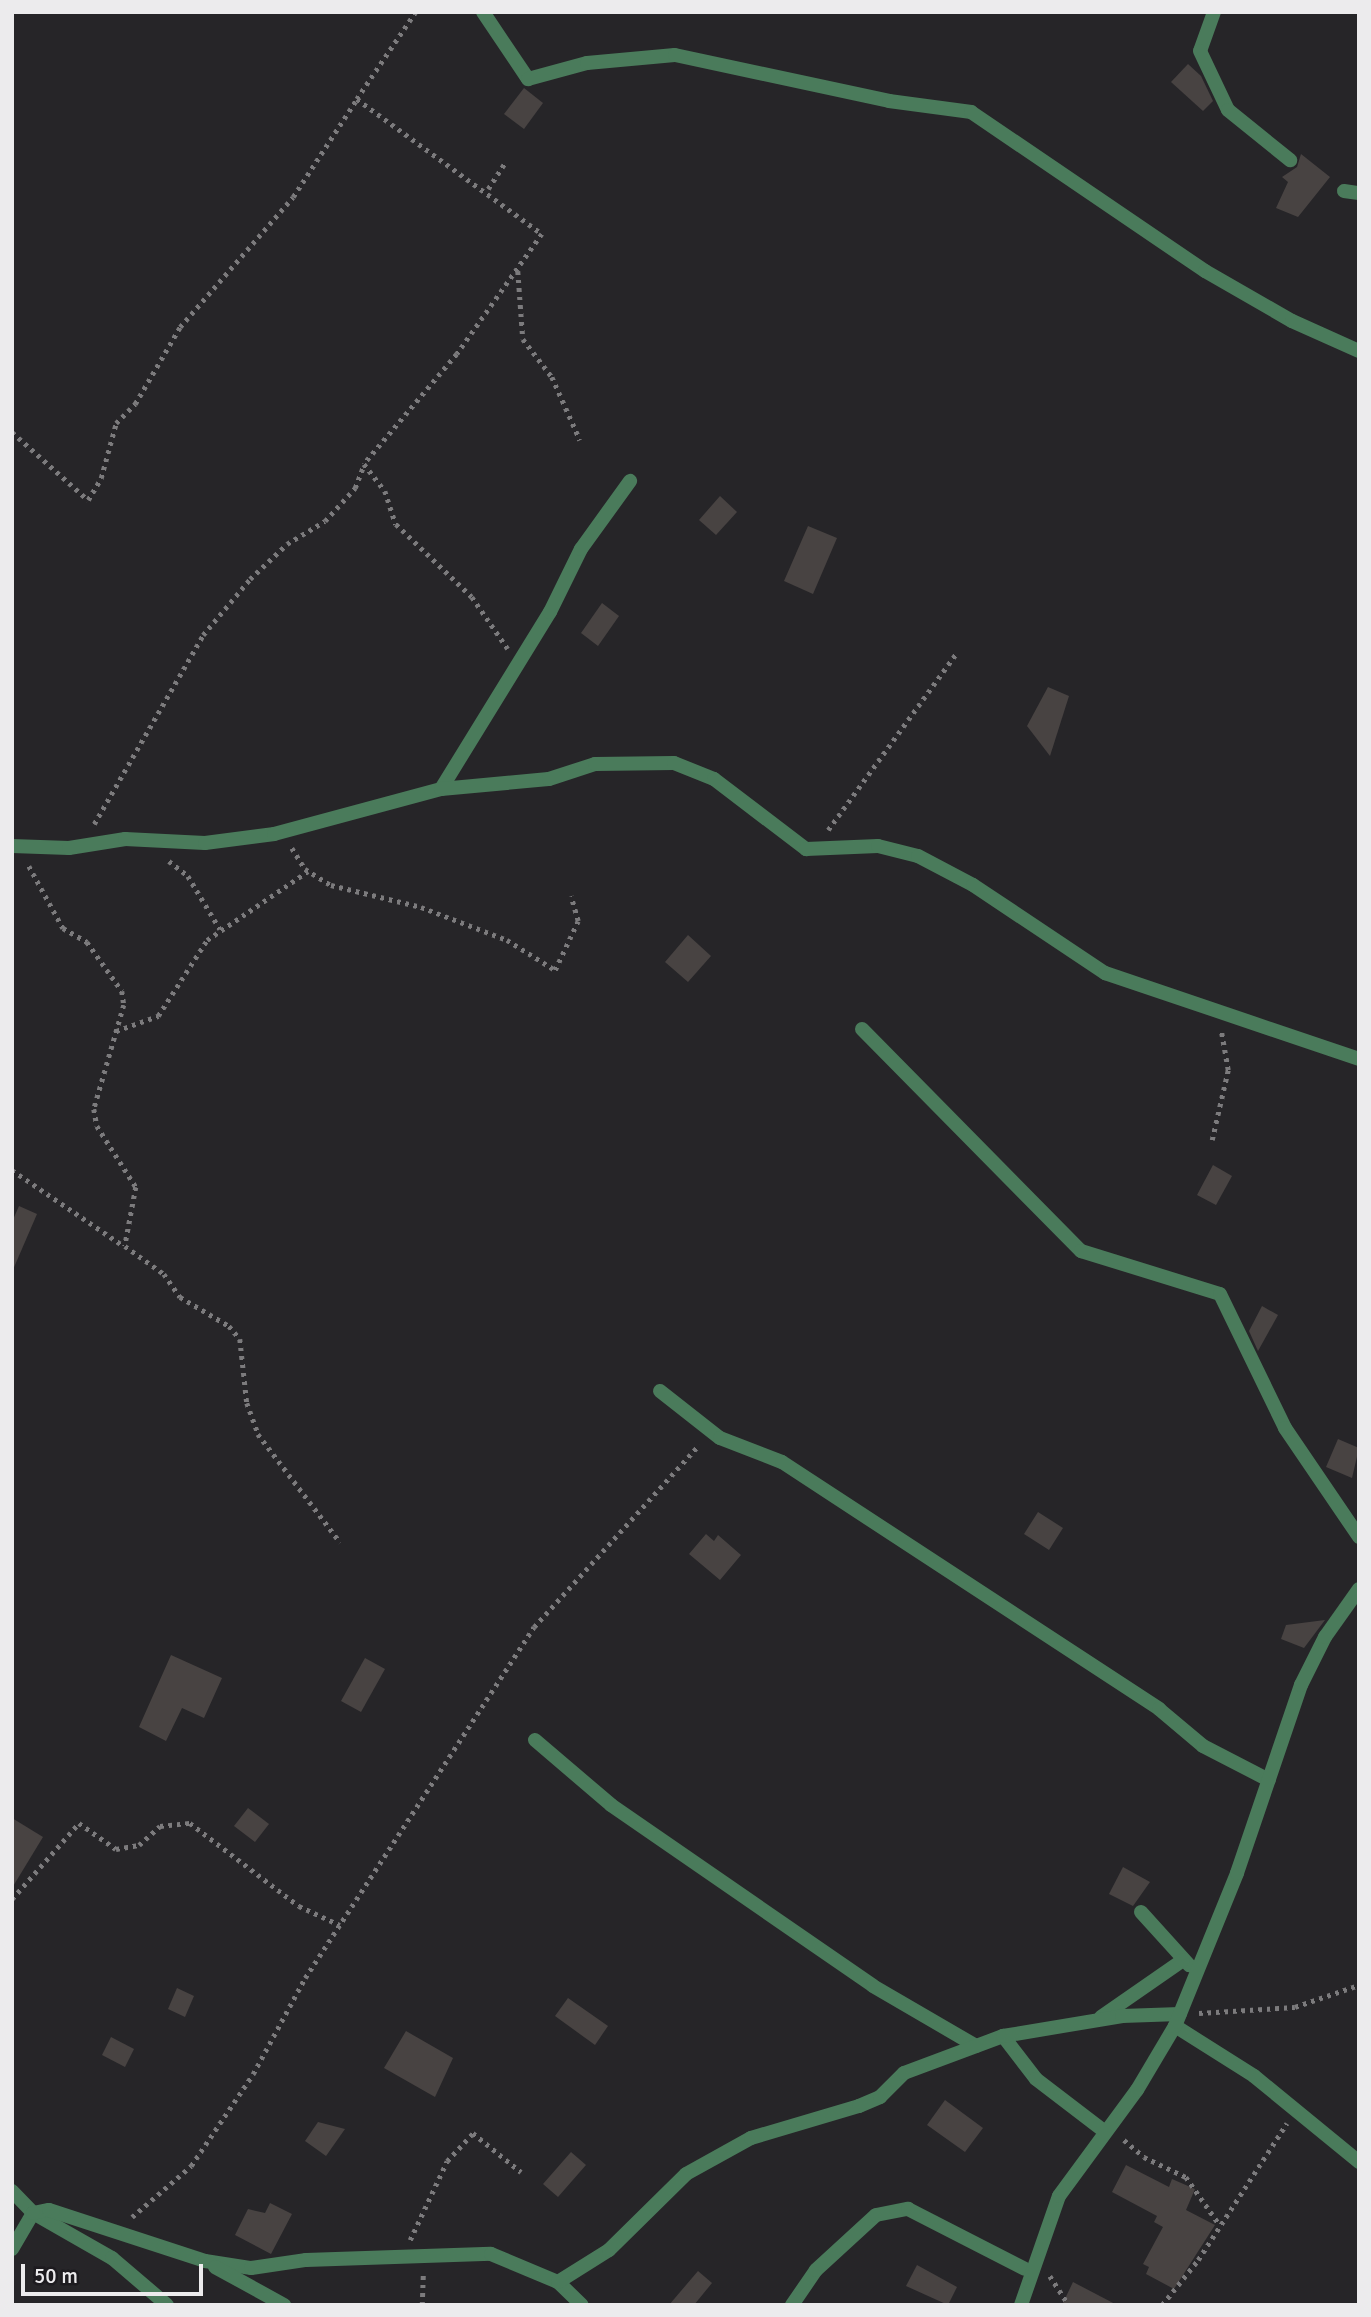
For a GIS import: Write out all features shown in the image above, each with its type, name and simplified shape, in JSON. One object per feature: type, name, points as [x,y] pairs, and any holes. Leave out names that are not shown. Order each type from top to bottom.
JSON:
[{"type":"street","points":[[483,12],[528,79],[587,63],[675,55],[889,101],[971,112],[1205,271],[1357,349]]},
{"type":"street","points":[[1214,12],[1200,51],[1226,107],[1290,160]]},
{"type":"street","points":[[1343,191],[1359,193]]},
{"type":"street","points":[[441,789],[519,662],[581,549],[630,481]]},
{"type":"street","points":[[14,847],[82,846],[138,840],[205,843],[287,831],[441,789],[549,779],[595,764],[674,763],[714,779],[812,851],[878,846],[918,856],[973,885],[1070,955],[1206,1011],[1359,1059]]},
{"type":"street","points":[[862,1029],[1081,1251],[1220,1294],[1285,1428],[1359,1537]]},
{"type":"street","points":[[660,1391],[720,1437],[782,1462],[1159,1709],[1203,1746],[1269,1780]]},
{"type":"street","points":[[1021,2305],[1059,2196],[1137,2090],[1177,2020],[1269,1780],[1301,1685],[1325,1637],[1359,1589]]},
{"type":"street","points":[[535,1740],[656,1836],[873,1986],[976,2046]]},
{"type":"street","points":[[1141,1912],[1196,1972]]},
{"type":"street","points":[[1096,2020],[1183,1960]]},
{"type":"street","points":[[558,2282],[609,2250],[686,2174],[751,2138],[819,2122],[880,2097],[904,2073],[1003,2036],[1096,2020],[1177,2020],[1254,2076],[1359,2162]]},
{"type":"street","points":[[1003,2036],[1035,2079],[1105,2130]]},
{"type":"street","points":[[12,2191],[33,2213],[112,2258],[167,2305]]},
{"type":"street","points":[[792,2305],[816,2270],[876,2215],[908,2209],[1025,2269]]},
{"type":"street","points":[[12,2249],[33,2213],[49,2210],[97,2223],[205,2261],[284,2305]]},
{"type":"street","points":[[205,2261],[251,2268],[402,2256],[491,2254],[558,2282],[582,2305]]},
{"type":"path","points":[[12,432],[88,500],[101,478],[116,423],[135,404],[180,327],[293,197],[416,12]]},
{"type":"path","points":[[82,846],[203,635],[259,570],[287,544],[325,521],[355,488],[364,464],[518,271],[542,234],[488,189],[357,99]]},
{"type":"path","points":[[488,189],[506,161]]},
{"type":"path","points":[[518,271],[523,339],[552,377],[580,440]]},
{"type":"path","points":[[364,464],[385,491],[396,524],[494,621],[519,662]]},
{"type":"path","points":[[812,851],[956,654]]},
{"type":"path","points":[[287,831],[294,854],[309,871],[331,885],[421,907],[507,940],[555,970],[578,921],[571,897]]},
{"type":"path","points":[[138,840],[188,876],[220,929]]},
{"type":"path","points":[[14,847],[63,928],[87,942],[122,991],[117,1031],[94,1109],[97,1126],[136,1187],[125,1247]]},
{"type":"path","points":[[117,1031],[158,1016],[220,929],[309,871]]},
{"type":"path","points":[[1206,1011],[1221,1033],[1228,1058],[1226,1089],[1212,1140]]},
{"type":"path","points":[[12,1170],[164,1274],[180,1297],[229,1326],[240,1339],[247,1403],[258,1434],[340,1542]]},
{"type":"path","points":[[97,2223],[140,2215],[191,2166],[253,2074],[340,1925],[534,1627],[696,1446],[720,1437]]},
{"type":"path","points":[[12,1899],[79,1823],[116,1849],[139,1845],[160,1826],[190,1824],[299,1906],[340,1925]]},
{"type":"path","points":[[1177,2020],[1295,2007],[1359,1985]]},
{"type":"path","points":[[1162,2305],[1220,2225],[1296,2111]]},
{"type":"path","points":[[1105,2130],[1144,2157],[1186,2177],[1220,2225]]},
{"type":"path","points":[[402,2256],[447,2161],[473,2133],[522,2172]]},
{"type":"path","points":[[1038,2262],[1069,2305]]},
{"type":"building","points":[[1188,64],[1201,76],[1213,101],[1203,111],[1171,82]]},
{"type":"building","points":[[524,88],[543,103],[524,129],[504,114]]},
{"type":"building","points":[[1301,154],[1330,177],[1298,217],[1276,208],[1288,182],[1282,177],[1297,167]]},
{"type":"building","points":[[720,496],[737,512],[716,535],[699,520]]},
{"type":"building","points":[[808,526],[837,538],[813,594],[784,581]]},
{"type":"building","points":[[602,603],[619,616],[598,646],[581,633]]},
{"type":"building","points":[[1048,687],[1069,696],[1050,756],[1027,726]]},
{"type":"building","points":[[688,935],[711,956],[688,982],[665,962]]},
{"type":"building","points":[[1213,1165],[1232,1176],[1216,1205],[1197,1195]]},
{"type":"building","points":[[19,1206],[37,1214],[12,1272],[12,1222]]},
{"type":"building","points":[[1262,1306],[1278,1315],[1258,1351],[1249,1331]]},
{"type":"building","points":[[1338,1439],[1359,1448],[1352,1478],[1326,1467]]},
{"type":"building","points":[[1038,1512],[1063,1528],[1049,1550],[1024,1534]]},
{"type":"building","points":[[706,1534],[714,1541],[718,1535],[741,1555],[720,1580],[689,1554]]},
{"type":"building","points":[[1325,1620],[1304,1648],[1281,1639],[1286,1625]]},
{"type":"building","points":[[171,1655],[222,1678],[204,1718],[182,1708],[166,1741],[139,1727]]},
{"type":"building","points":[[365,1658],[385,1669],[361,1712],[341,1701]]},
{"type":"building","points":[[248,1808],[269,1824],[255,1842],[234,1826]]},
{"type":"building","points":[[12,1818],[43,1837],[12,1888]]},
{"type":"building","points":[[1123,1867],[1150,1882],[1133,1906],[1109,1894]]},
{"type":"building","points":[[177,1988],[194,1996],[185,2017],[168,2009]]},
{"type":"building","points":[[568,1998],[608,2026],[595,2045],[555,2016]]},
{"type":"building","points":[[406,2031],[453,2058],[435,2097],[384,2068]]},
{"type":"building","points":[[111,2037],[134,2049],[125,2067],[102,2055]]},
{"type":"building","points":[[945,2100],[983,2128],[965,2152],[927,2125]]},
{"type":"building","points":[[318,2122],[345,2129],[326,2156],[305,2141]]},
{"type":"building","points":[[571,2152],[586,2165],[558,2197],[543,2184]]},
{"type":"building","points":[[1126,2165],[1169,2187],[1172,2179],[1195,2189],[1186,2210],[1215,2225],[1174,2289],[1146,2274],[1149,2267],[1143,2264],[1163,2227],[1154,2222],[1157,2216],[1112,2192]]},
{"type":"building","points":[[270,2203],[292,2214],[271,2254],[235,2235],[248,2209],[265,2213]]},
{"type":"building","points":[[917,2265],[957,2287],[948,2305],[906,2286]]},
{"type":"building","points":[[698,2271],[712,2283],[694,2305],[669,2305]]},
{"type":"building","points":[[1073,2282],[1117,2305],[1062,2305]]}]
